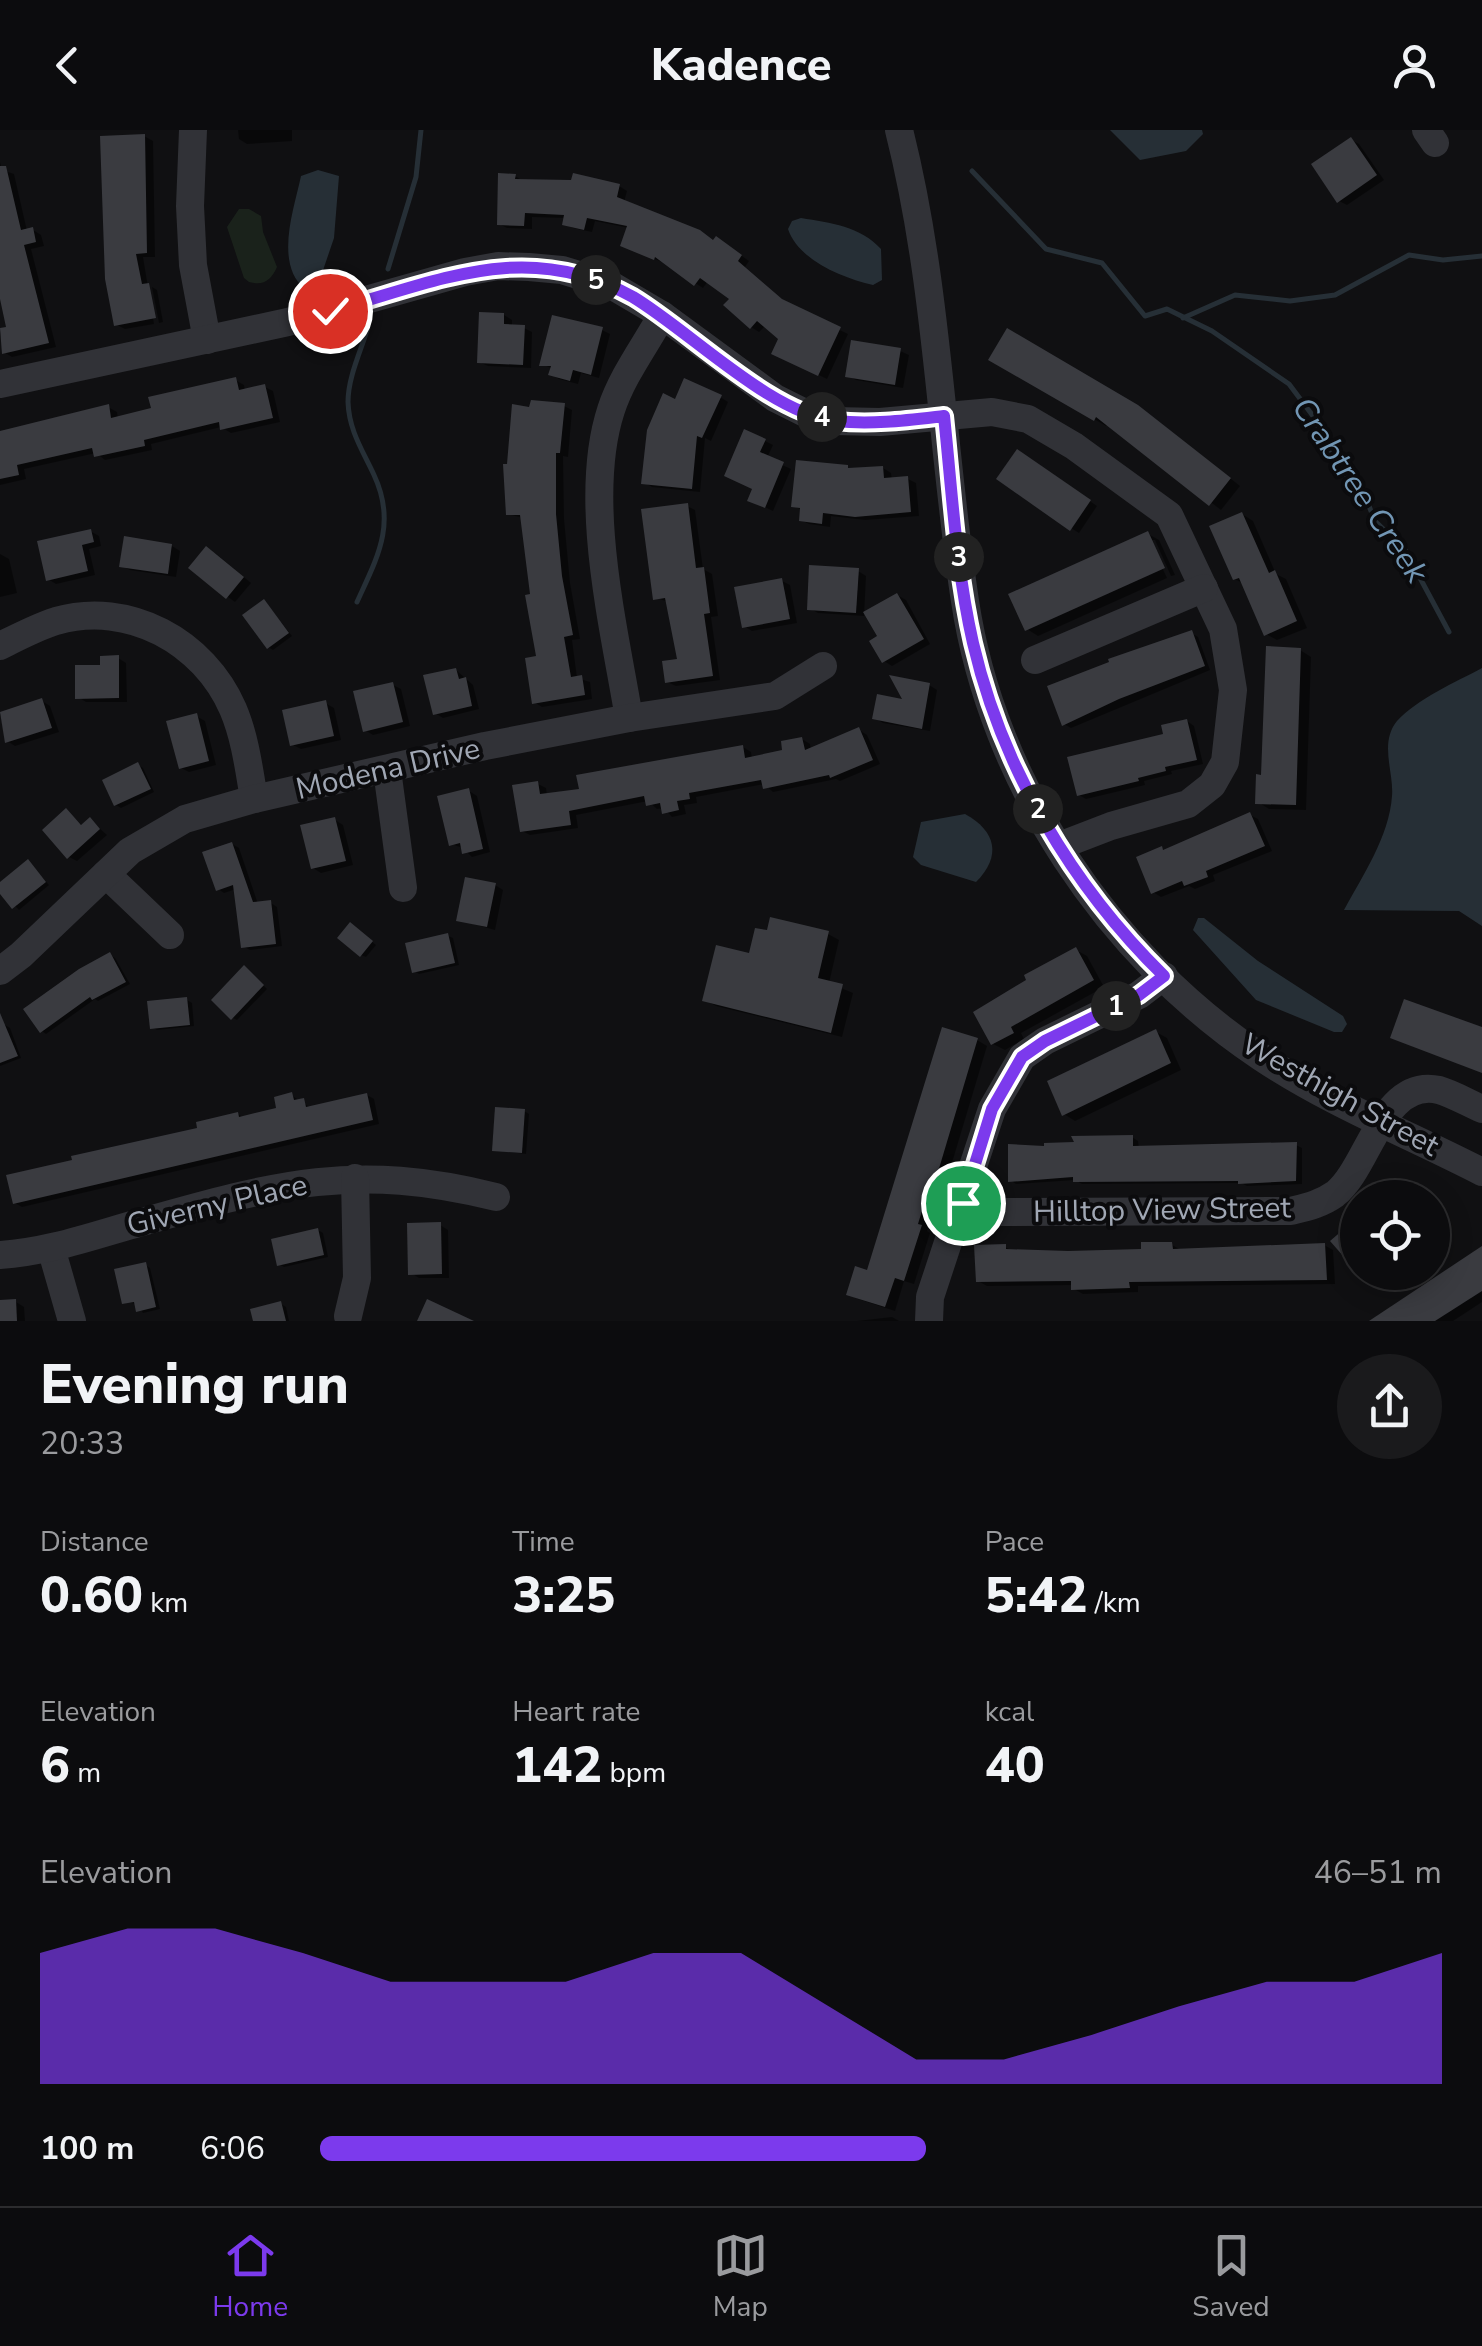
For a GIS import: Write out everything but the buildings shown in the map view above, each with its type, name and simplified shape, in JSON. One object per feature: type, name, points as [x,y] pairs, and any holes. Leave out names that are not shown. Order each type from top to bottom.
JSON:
[{"type":"street","points":[[193,130],[193,266],[207,340]]},
{"type":"street","name":"Westhigh Street","points":[[899,130],[918,222],[972,642],[1010,755],[1058,846],[1122,935],[1203,1014],[1262,1057],[1381,1124],[1482,1172]]},
{"type":"street","points":[[0,384],[330,311],[465,272],[529,266],[611,284],[662,315],[775,398],[803,412],[849,422],[992,412],[1028,419],[1074,446],[1169,515],[1223,629],[1232,690],[1225,762],[1212,785],[1188,804],[1058,846]]},
{"type":"street","points":[[629,718],[603,541],[600,458],[620,386],[662,315]]},
{"type":"street","points":[[1035,660],[1204,588]]},
{"type":"street","points":[[0,646],[56,621],[82,617],[132,620],[164,633],[208,667],[227,697],[240,726],[254,799]]},
{"type":"street","name":"Modena Drive","points":[[0,971],[130,851],[164,829],[208,811],[485,746],[629,718],[775,696],[823,666]]},
{"type":"street","points":[[387,770],[403,888]]},
{"type":"street","points":[[106,874],[170,935]]},
{"type":"street","points":[[929,1321],[930,1297],[992,1109],[1022,1057],[1045,1041],[1139,995],[1164,976]]},
{"type":"street","name":"Hilltop View Street","points":[[963,1203],[1003,1212],[1291,1211],[1317,1205],[1338,1192],[1398,1100],[1416,1090],[1438,1090],[1482,1109]]},
{"type":"street","points":[[348,1316],[357,1278],[356,1178]]},
{"type":"street","name":"Giverny Place","points":[[0,1254],[51,1248],[268,1187],[356,1178],[427,1182],[496,1197]]},
{"type":"street","points":[[51,1248],[72,1321]]},
{"type":"shaded area","points":[[1110,130],[1202,130],[1203,134],[1186,151],[1140,160]]},
{"type":"shaded area","points":[[318,170],[339,176],[334,238],[319,282],[305,289],[290,265],[289,236],[301,176]]},
{"type":"shaded area","points":[[239,209],[249,209],[261,216],[277,267],[263,282],[244,278],[227,227]]},
{"type":"shaded area","points":[[801,218],[844,227],[873,241],[881,249],[882,280],[873,285],[861,282],[812,259],[788,229],[792,221]]},
{"type":"shaded area","points":[[1482,668],[1482,926],[1459,911],[1344,910],[1386,826],[1392,796],[1388,748],[1397,721],[1415,705]]},
{"type":"shaded area","points":[[965,814],[983,828],[992,845],[990,863],[976,882],[921,865],[913,857],[921,822]]},
{"type":"shaded area","points":[[1198,918],[1204,918],[1258,961],[1343,1016],[1347,1024],[1342,1032],[1256,1000],[1193,930]]},
{"type":"waterway","points":[[388,269],[416,177],[421,130]]},
{"type":"waterway","name":"Crabtree Creek","points":[[972,171],[1046,249],[1102,263],[1145,316],[1167,309],[1212,331],[1289,384],[1313,416],[1332,458],[1367,501],[1375,521],[1405,550],[1449,632]]},
{"type":"waterway","points":[[1183,318],[1235,295],[1290,301],[1335,295],[1409,255],[1443,260],[1482,256]]},
{"type":"waterway","points":[[357,602],[377,555],[384,525],[381,493],[354,432],[348,402],[352,374],[368,327]]},
{"type":"route","points":[[330,311],[481,268],[529,266],[562,270],[611,284],[662,315],[775,398],[803,412],[834,421],[880,422],[944,416],[972,642],[1010,755],[1058,846],[1122,935],[1164,976],[1139,995],[1045,1041],[1022,1057],[992,1109],[963,1203]]}]
